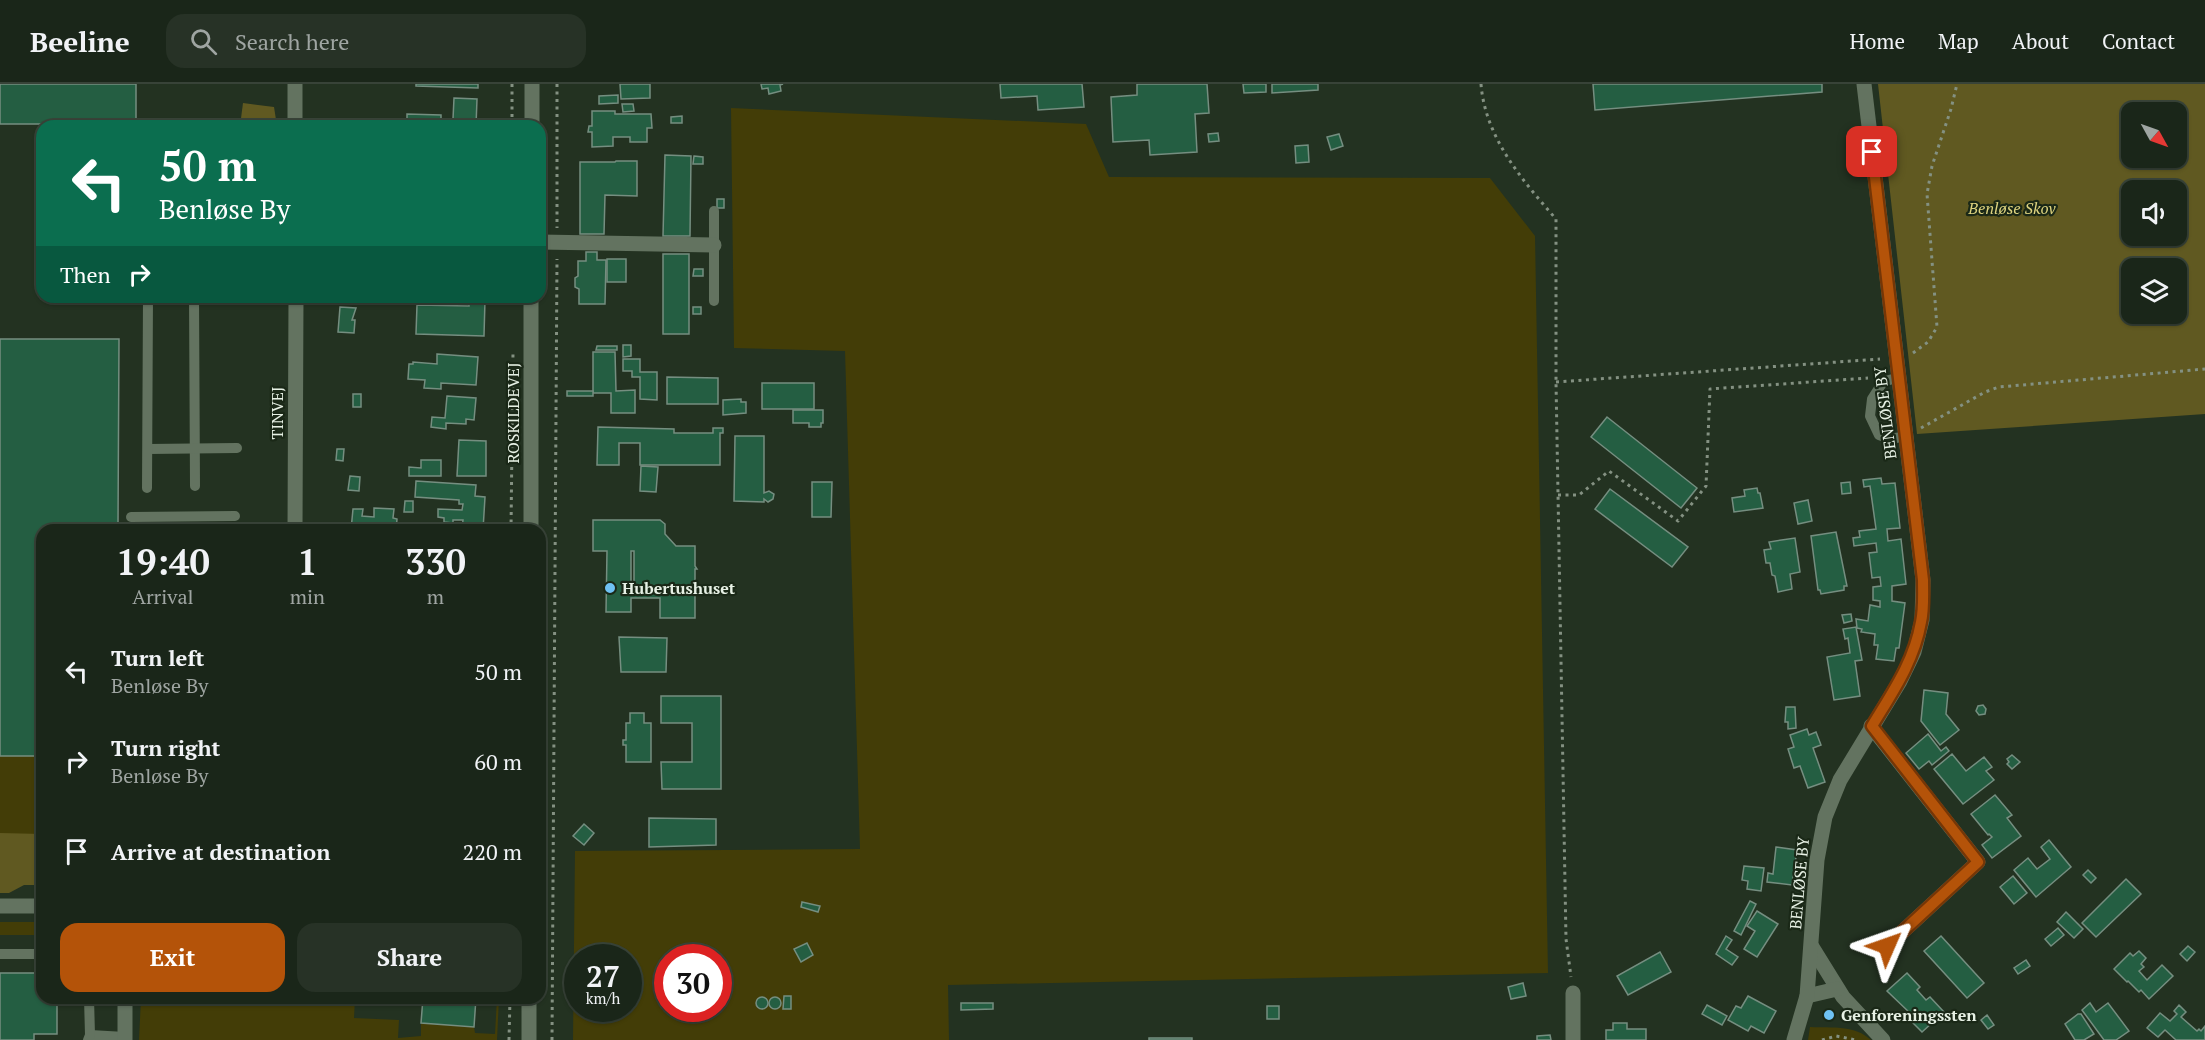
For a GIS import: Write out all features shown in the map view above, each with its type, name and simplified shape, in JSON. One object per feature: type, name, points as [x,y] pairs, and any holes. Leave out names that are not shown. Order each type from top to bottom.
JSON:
[{"type":"street","points":[[295,84],[295,120]]},
{"type":"street","points":[[532,84],[532,120]]},
{"type":"street","name":"BENLØSE BY","points":[[1794,1040],[1807,996],[1817,861],[1825,817],[1840,780],[1900,681],[1914,652],[1922,620],[1923,580],[1864,84]]},
{"type":"street","points":[[546,242],[714,245]]},
{"type":"street","name":"TINVEJ","points":[[295,524],[296,303]]},
{"type":"street","name":"ROSKILDEVEJ","points":[[531,303],[531,524]]},
{"type":"street","points":[[1872,726],[1978,862],[1887,946]]},
{"type":"street","points":[[0,906],[36,906]]},
{"type":"street","name":"BENLØSE BY","points":[[1812,947],[1837,989],[1874,1033],[1883,1040]]},
{"type":"street","points":[[1807,996],[1837,989]]},
{"type":"street","points":[[1573,993],[1573,1040]]},
{"type":"street","points":[[125,1004],[125,1039]]},
{"type":"street","points":[[529,1004],[529,1040]]},
{"type":"lane","points":[[714,211],[714,301]]},
{"type":"lane","points":[[147,488],[148,303]]},
{"type":"lane","points":[[194,303],[195,486]]},
{"type":"lane","points":[[1899,377],[1883,382],[1872,399],[1870,416],[1879,435],[1890,439],[1907,436]]},
{"type":"lane","points":[[147,449],[237,448]]},
{"type":"lane","points":[[131,517],[235,516]]},
{"type":"lane","points":[[0,954],[36,954]]},
{"type":"lane","points":[[89,1004],[89,1038],[125,1039]]},
{"type":"path","points":[[512,84],[512,120]]},
{"type":"path","points":[[552,1040],[557,84]]},
{"type":"path","points":[[1481,84],[1483,105],[1497,141],[1556,219],[1556,382],[1566,939],[1573,993]]},
{"type":"path","points":[[1556,382],[1896,357],[1914,352],[1928,342],[1937,327],[1928,194],[1932,166],[1952,110],[1957,84]]},
{"type":"path","points":[[511,524],[513,342]]},
{"type":"path","points":[[1907,436],[1985,392],[1999,387],[2205,369]]},
{"type":"path","points":[[1558,495],[1579,495],[1610,471],[1678,521],[1706,486],[1710,389],[1872,378],[1883,382]]},
{"type":"path","points":[[509,1040],[510,1004]]},
{"type":"path","points":[[1822,1040],[1834,1038],[1856,1040]]},
{"type":"shaded area","points":[[731,108],[1086,124],[1109,177],[1490,178],[1535,236],[1548,973],[948,985],[949,1040],[573,1040],[573,1022],[642,1022],[642,944],[574,944],[575,851],[860,849],[845,351],[734,348]]},
{"type":"shaded area","points":[[0,756],[36,756],[36,835],[0,834]]},
{"type":"shaded area","points":[[0,922],[36,922],[36,935],[0,935]]},
{"type":"shaded area","points":[[141,1004],[355,1004],[354,1018],[399,1020],[398,1038],[421,1036],[421,1023],[474,1027],[475,1033],[495,1034],[497,1004],[499,1004],[497,1040],[139,1040]]},
{"type":"shaded area","points":[[1810,1027],[1850,1030],[1865,1035],[1871,1040],[1808,1040]]},
{"type":"green space","name":"Benløse Skov","points":[[1878,84],[2205,84],[2205,414],[1917,434]]},
{"type":"green space","points":[[243,103],[274,107],[276,120],[241,120]]},
{"type":"green space","points":[[0,833],[36,834],[36,885],[24,885],[9,893],[0,893]]},
{"type":"building","points":[[0,84],[136,84],[136,120],[36,120],[36,124],[0,124]]},
{"type":"building","points":[[416,84],[478,84],[478,88],[416,86]]},
{"type":"building","points":[[620,84],[650,84],[650,98],[621,99]]},
{"type":"building","points":[[761,84],[783,84],[780,85],[781,91],[769,94],[768,88],[762,89]]},
{"type":"building","points":[[1000,84],[1082,84],[1084,107],[1038,110],[1037,96],[1001,98]]},
{"type":"building","points":[[1137,84],[1207,84],[1209,113],[1195,114],[1197,152],[1150,155],[1149,140],[1113,142],[1111,97],[1137,95]]},
{"type":"building","points":[[1243,84],[1266,84],[1266,92],[1244,93]]},
{"type":"building","points":[[1272,84],[1318,84],[1318,90],[1272,93]]},
{"type":"building","points":[[1593,84],[1822,84],[1822,92],[1595,110]]},
{"type":"building","points":[[618,95],[618,103],[599,104],[599,96]]},
{"type":"building","points":[[454,98],[477,99],[476,120],[407,120],[407,114],[441,115],[441,119],[453,119]]},
{"type":"building","points":[[622,104],[633,104],[634,111],[623,112]]},
{"type":"building","points":[[592,111],[615,111],[615,114],[651,114],[652,128],[647,128],[647,142],[630,142],[630,137],[613,137],[613,146],[592,147],[592,132],[588,132],[589,126],[592,126]]},
{"type":"building","points":[[682,116],[682,123],[671,123],[671,117]]},
{"type":"building","points":[[1218,133],[1219,141],[1209,142],[1208,134]]},
{"type":"building","points":[[1339,134],[1343,146],[1331,150],[1327,137]]},
{"type":"building","points":[[1308,145],[1309,162],[1296,163],[1295,146]]},
{"type":"building","points":[[665,155],[691,156],[690,236],[663,236]]},
{"type":"building","points":[[694,156],[703,157],[703,164],[693,164]]},
{"type":"building","points":[[637,161],[637,196],[605,195],[604,234],[580,234],[580,162]]},
{"type":"building","points":[[717,199],[724,199],[724,208],[717,208]]},
{"type":"building","points":[[586,252],[597,252],[597,260],[606,260],[605,304],[579,304],[579,289],[575,287],[575,278],[578,276],[578,261],[586,261]]},
{"type":"building","points":[[663,254],[689,254],[689,334],[663,334]]},
{"type":"building","points":[[607,259],[626,259],[626,282],[607,282]]},
{"type":"building","points":[[694,269],[703,269],[703,276],[693,276]]},
{"type":"building","points":[[485,303],[484,336],[416,334],[417,305],[469,306],[469,304],[444,304]]},
{"type":"building","points":[[340,307],[356,308],[352,320],[355,320],[354,333],[338,332]]},
{"type":"building","points":[[693,307],[701,307],[701,314],[693,314]]},
{"type":"building","points":[[0,339],[119,339],[118,524],[36,524],[36,756],[0,756]]},
{"type":"building","points":[[623,345],[631,345],[631,356],[623,357]]},
{"type":"building","points":[[597,346],[617,346],[617,350],[596,350]]},
{"type":"building","points":[[593,352],[615,352],[616,391],[635,390],[635,413],[611,413],[611,393],[593,393]]},
{"type":"building","points":[[437,354],[478,357],[476,385],[441,383],[441,389],[424,388],[425,380],[408,379],[409,364],[413,362],[437,364]]},
{"type":"building","points":[[623,359],[640,359],[640,372],[657,372],[657,400],[640,399],[640,377],[632,377],[632,371],[623,371]]},
{"type":"building","points":[[667,377],[718,378],[718,404],[667,404]]},
{"type":"building","points":[[762,383],[814,383],[814,409],[762,409]]},
{"type":"building","points":[[567,391],[593,391],[593,396],[567,396]]},
{"type":"building","points":[[353,394],[361,394],[361,407],[353,407]]},
{"type":"building","points":[[447,396],[476,398],[474,420],[466,419],[466,424],[446,423],[446,429],[431,427],[432,417],[445,418]]},
{"type":"building","points":[[741,399],[741,402],[746,402],[746,413],[723,415],[723,400]]},
{"type":"building","points":[[793,410],[823,410],[821,427],[809,427],[809,423],[793,423]]},
{"type":"building","points":[[1607,417],[1697,488],[1681,508],[1591,437]]},
{"type":"building","points":[[598,427],[674,429],[674,433],[713,433],[713,428],[723,428],[723,433],[720,433],[720,465],[640,465],[640,443],[619,443],[619,465],[597,465]]},
{"type":"building","points":[[735,436],[764,436],[764,493],[769,491],[774,494],[773,499],[768,502],[764,499],[764,502],[734,501]]},
{"type":"building","points":[[459,440],[486,441],[486,476],[457,476]]},
{"type":"building","points":[[337,449],[344,449],[343,461],[336,460]]},
{"type":"building","points":[[421,460],[441,460],[441,476],[409,476],[409,467],[421,468]]},
{"type":"building","points":[[641,466],[658,467],[656,492],[640,491]]},
{"type":"building","points":[[350,476],[360,477],[359,491],[348,490]]},
{"type":"building","points":[[1881,478],[1882,484],[1895,483],[1900,528],[1887,529],[1888,541],[1901,539],[1906,584],[1892,586],[1892,601],[1905,603],[1899,648],[1896,648],[1894,661],[1876,659],[1878,645],[1874,645],[1875,634],[1861,632],[1862,629],[1857,628],[1856,619],[1868,621],[1870,605],[1880,607],[1880,601],[1873,600],[1873,587],[1881,586],[1880,577],[1872,578],[1869,553],[1877,552],[1876,543],[1854,546],[1853,538],[1860,537],[1859,531],[1876,529],[1870,486],[1864,487],[1863,480]]},
{"type":"building","points":[[416,481],[476,485],[475,496],[485,497],[483,524],[463,524],[463,520],[453,520],[453,523],[444,522],[444,518],[438,517],[438,509],[462,510],[463,504],[459,504],[459,500],[415,497]]},
{"type":"building","points":[[812,482],[832,482],[831,517],[812,517]]},
{"type":"building","points":[[1850,482],[1851,493],[1842,494],[1841,483]]},
{"type":"building","points":[[1757,488],[1763,508],[1734,512],[1732,498],[1745,496],[1744,490]]},
{"type":"building","points":[[1610,489],[1688,547],[1672,567],[1595,509]]},
{"type":"building","points":[[1808,500],[1812,521],[1798,524],[1794,503]]},
{"type":"building","points":[[405,501],[413,501],[413,512],[404,512]]},
{"type":"building","points":[[374,508],[394,509],[393,518],[397,519],[397,524],[352,524],[353,509],[363,509],[362,516],[374,517]]},
{"type":"building","points":[[593,520],[660,520],[665,524],[665,534],[676,546],[695,546],[697,569],[695,569],[695,618],[660,618],[660,598],[631,598],[631,612],[606,612],[607,551],[593,551]],"holes":[[[631,551],[634,551],[634,589],[631,589]]]},
{"type":"building","points":[[1836,532],[1847,586],[1844,586],[1844,590],[1821,594],[1818,590],[1811,536]]},
{"type":"building","points":[[1795,538],[1800,572],[1790,574],[1792,589],[1778,592],[1770,563],[1766,563],[1764,550],[1771,549],[1769,542]]},
{"type":"building","points":[[1851,614],[1852,621],[1844,623],[1842,615]]},
{"type":"building","points":[[1856,627],[1862,660],[1855,661],[1860,696],[1834,700],[1827,657],[1850,653],[1848,638],[1845,639],[1843,629]]},
{"type":"building","points":[[619,637],[667,638],[666,672],[621,672]]},
{"type":"building","points":[[1924,690],[1948,693],[1946,714],[1959,730],[1940,745],[1921,721]]},
{"type":"building","points":[[661,696],[721,696],[721,789],[662,789],[661,762],[692,762],[692,723],[661,723]]},
{"type":"building","points":[[1983,705],[1986,709],[1985,714],[1979,715],[1976,711],[1978,706]]},
{"type":"building","points":[[1786,707],[1795,707],[1796,728],[1788,729],[1788,722],[1785,722]]},
{"type":"building","points":[[630,713],[644,713],[644,723],[651,723],[651,762],[626,762],[626,745],[623,745],[623,740],[626,740],[626,723],[630,723]]},
{"type":"building","points":[[1807,729],[1809,735],[1816,732],[1821,745],[1813,748],[1825,782],[1808,788],[1800,766],[1794,768],[1788,749],[1794,747],[1790,735]]},
{"type":"building","points":[[1928,734],[1941,751],[1946,747],[1949,751],[1932,765],[1929,761],[1919,769],[1906,753]]},
{"type":"building","points":[[1952,754],[1966,771],[1984,757],[1992,767],[1986,771],[1994,780],[1963,804],[1934,769]]},
{"type":"building","points":[[2012,755],[2020,762],[2012,769],[2007,764],[2009,762],[2007,759]]},
{"type":"building","points":[[1995,795],[2012,815],[2007,818],[2021,836],[1992,858],[1982,845],[1992,837],[1971,814]]},
{"type":"building","points":[[649,818],[716,819],[716,845],[649,847]]},
{"type":"building","points":[[584,824],[594,833],[584,845],[573,836]]},
{"type":"building","points":[[2049,840],[2071,867],[2036,897],[2014,870],[2028,858],[2037,869],[2050,859],[2041,847]]},
{"type":"building","points":[[1776,847],[1797,850],[1792,885],[1767,882],[1768,873],[1773,874]]},
{"type":"building","points":[[1744,866],[1764,868],[1761,891],[1747,889],[1748,881],[1742,880]]},
{"type":"building","points":[[2088,870],[2096,878],[2091,883],[2083,875]]},
{"type":"building","points":[[2013,876],[2027,893],[2014,904],[2000,887]]},
{"type":"building","points":[[2126,879],[2141,894],[2096,937],[2082,923]]},
{"type":"building","points":[[1750,901],[1756,904],[1741,935],[1734,931]]},
{"type":"building","points":[[802,902],[820,906],[818,912],[801,907]]},
{"type":"building","points":[[1757,911],[1778,924],[1757,957],[1744,949],[1755,931],[1747,926]]},
{"type":"building","points":[[2066,912],[2083,929],[2074,938],[2057,922]]},
{"type":"building","points":[[2058,928],[2064,935],[2051,946],[2045,939]]},
{"type":"building","points":[[1726,936],[1732,940],[1726,949],[1738,957],[1732,965],[1716,954]]},
{"type":"building","points":[[1941,936],[1984,983],[1967,998],[1924,951]]},
{"type":"building","points":[[807,943],[813,955],[801,962],[794,949]]},
{"type":"building","points":[[2188,946],[2195,952],[2187,961],[2180,954]]},
{"type":"building","points":[[2139,951],[2146,958],[2141,964],[2144,967],[2139,971],[2147,980],[2162,965],[2173,976],[2149,999],[2114,969],[2130,953],[2133,956]]},
{"type":"building","points":[[1660,952],[1671,972],[1628,995],[1617,976]]},
{"type":"building","points":[[2026,960],[2030,966],[2018,974],[2014,968]]},
{"type":"building","points":[[0,973],[36,973],[36,1004],[57,1004],[57,1034],[34,1034],[34,1040],[0,1040]]},
{"type":"building","points":[[1907,973],[1920,987],[1917,990],[1926,1000],[1930,997],[1944,1012],[1922,1032],[1907,1017],[1910,1013],[1887,991]]},
{"type":"building","points":[[1523,983],[1526,996],[1511,999],[1508,987]]},
{"type":"building","points":[[784,996],[791,996],[791,1009],[783,1009]]},
{"type":"building","points":[[1748,996],[1776,1011],[1764,1033],[1751,1026],[1748,1031],[1728,1020],[1736,1006],[1741,1008]]},
{"type":"building","points":[[762,997],[768,1003],[762,1009],[756,1003]]},
{"type":"building","points":[[777,997],[781,1003],[777,1009],[773,1009],[769,1001]]},
{"type":"building","points":[[961,1003],[993,1003],[993,1009],[961,1010]]},
{"type":"building","points":[[2090,1003],[2096,1012],[2108,1003],[2129,1031],[2116,1040],[2104,1040],[2082,1010]]},
{"type":"building","points":[[423,1004],[476,1004],[474,1027],[421,1023]]},
{"type":"building","points":[[1707,1005],[1727,1016],[1722,1025],[1702,1014]]},
{"type":"building","points":[[2179,1005],[2186,1012],[2181,1017],[2197,1031],[2199,1029],[2201,1031],[2205,1026],[2205,1040],[2176,1040],[2165,1030],[2158,1037],[2147,1028],[2160,1013],[2170,1021],[2177,1014],[2174,1011]]},
{"type":"building","points":[[1267,1006],[1279,1006],[1279,1019],[1267,1019]]},
{"type":"building","points":[[2081,1014],[2094,1034],[2084,1040],[2075,1040],[2065,1024]]},
{"type":"building","points":[[1987,1015],[1994,1025],[1988,1029],[1981,1020]]},
{"type":"building","points":[[1613,1023],[1627,1023],[1627,1029],[1646,1029],[1646,1040],[1606,1040],[1606,1030],[1613,1030]]},
{"type":"building","points":[[1550,1035],[1551,1040],[1537,1040],[1537,1036]]},
{"type":"building","points":[[1149,1038],[1192,1038],[1192,1040],[1149,1040]]},
{"type":"place","name":"Hubertushuset","points":[[610,588]]},
{"type":"place","name":"Genforeningssten","points":[[1829,1015]]},
{"type":"route","points":[[1872,152],[1923,580],[1922,620],[1914,652],[1900,681],[1872,726],[1978,862],[1887,946]]}]
